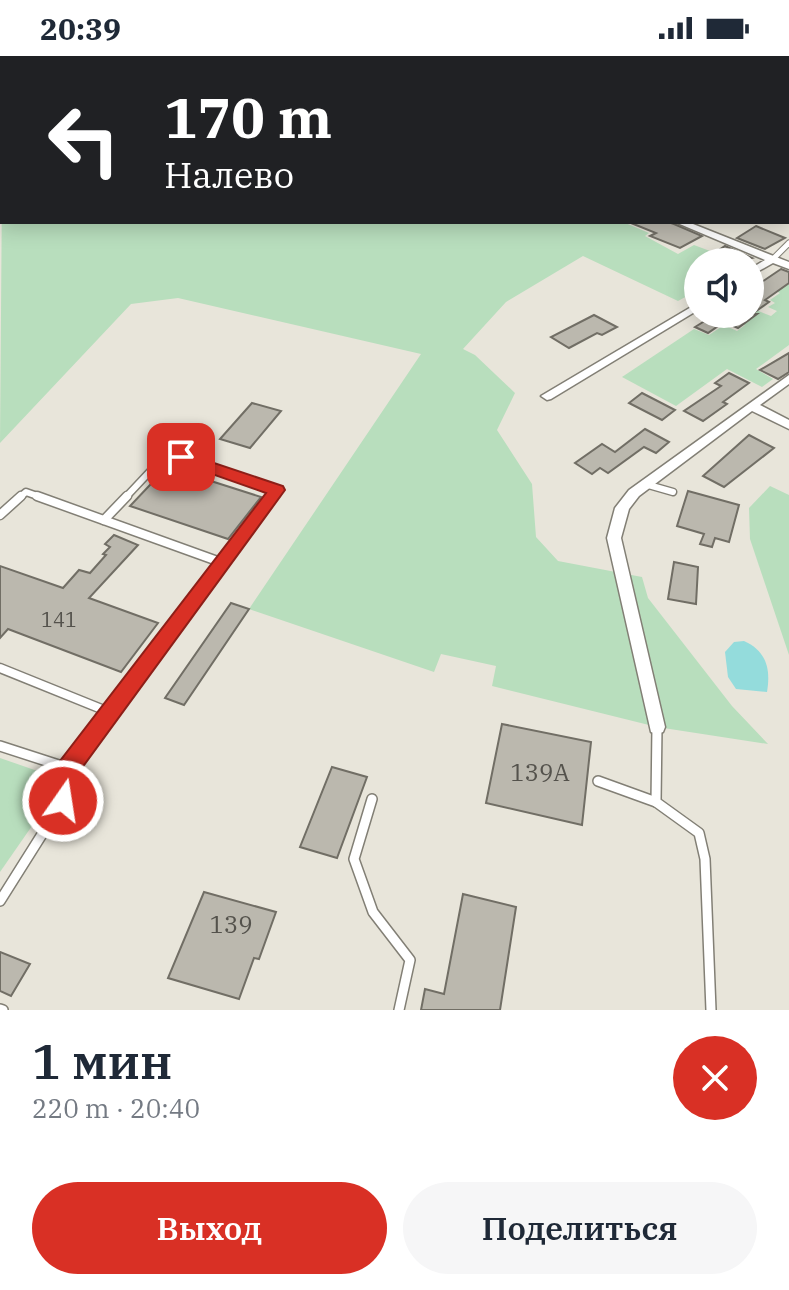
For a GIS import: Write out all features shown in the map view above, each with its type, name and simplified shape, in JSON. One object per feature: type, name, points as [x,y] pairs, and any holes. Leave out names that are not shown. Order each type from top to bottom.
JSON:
[{"type":"street","points":[[685,224],[789,266]]},
{"type":"street","points":[[764,264],[773,259]]},
{"type":"street","points":[[547,396],[684,314]]},
{"type":"street","points":[[657,727],[614,538],[622,508],[645,484],[789,378]]},
{"type":"street","points":[[752,406],[789,425]]},
{"type":"lane","points":[[773,259],[789,243]]},
{"type":"lane","points":[[0,901],[63,801],[68,768],[277,490],[181,457],[157,464],[104,520]]},
{"type":"lane","points":[[645,484],[673,492]]},
{"type":"lane","points":[[0,515],[26,492],[223,563]]},
{"type":"lane","points":[[0,668],[109,712]]},
{"type":"lane","points":[[656,802],[657,727]]},
{"type":"lane","points":[[0,746],[68,768]]},
{"type":"lane","points":[[598,781],[656,802],[699,833],[705,859],[711,1010]]},
{"type":"lane","points":[[372,799],[354,859],[373,912],[410,960],[399,1010]]},
{"type":"green space","points":[[2,224],[628,224],[649,233],[645,236],[678,254],[684,251],[684,298],[678,301],[583,256],[506,302],[463,349],[475,355],[515,393],[497,430],[532,484],[536,537],[558,561],[642,577],[648,598],[732,706],[768,744],[657,727],[492,686],[496,666],[441,654],[434,672],[249,609],[421,354],[178,298],[131,304],[0,443]]},
{"type":"green space","points":[[774,273],[789,279],[789,345],[756,369],[773,379],[762,387],[727,369],[676,406],[622,377],[694,329],[709,335],[720,328],[737,331],[741,328],[764,328],[764,313],[771,316],[777,311],[768,307],[775,303],[770,300],[780,293],[764,286],[764,280]]},
{"type":"green space","points":[[770,486],[789,495],[789,655],[750,539],[749,508]]},
{"type":"green space","points":[[0,758],[49,775],[50,800],[0,872]]},
{"type":"water","points":[[744,641],[757,650],[765,661],[767,692],[736,689],[728,677],[725,652],[734,642]]},
{"type":"building","points":[[634,224],[673,224],[702,236],[680,248],[650,236],[656,233]]},
{"type":"building","points":[[756,226],[785,238],[765,249],[737,238]]},
{"type":"building","points":[[781,269],[789,272],[789,283],[765,300],[769,302],[764,306],[764,281]]},
{"type":"building","points":[[594,315],[617,327],[602,335],[597,333],[569,348],[551,337]]},
{"type":"building","points":[[697,328],[715,328],[708,333]]},
{"type":"building","points":[[789,353],[789,372],[778,379],[760,370]]},
{"type":"building","points":[[729,373],[749,383],[723,402],[727,404],[703,421],[684,411],[721,386],[715,383]]},
{"type":"building","points":[[642,393],[675,410],[662,420],[629,403]]},
{"type":"building","points":[[252,403],[281,411],[250,448],[220,439]]},
{"type":"building","points":[[645,429],[669,442],[656,453],[644,447],[608,473],[600,468],[592,474],[575,463],[602,444],[615,452]]},
{"type":"building","points":[[749,435],[774,448],[724,487],[703,476]]},
{"type":"building","points":[[167,467],[261,497],[228,539],[130,506]]},
{"type":"building","points":[[688,491],[739,505],[729,542],[715,538],[712,547],[700,544],[704,534],[677,526]]},
{"type":"building","points":[[114,535],[138,545],[89,598],[158,623],[121,672],[8,629],[0,638],[0,566],[63,588],[79,570],[90,573],[106,555],[103,554],[110,547],[105,544]]},
{"type":"building","points":[[674,562],[698,567],[696,604],[668,599]]},
{"type":"building","points":[[231,603],[249,609],[184,705],[165,698]]},
{"type":"building","points":[[502,724],[591,742],[582,825],[486,803]]},
{"type":"building","points":[[332,767],[367,777],[337,858],[300,847]]},
{"type":"building","points":[[204,892],[276,912],[259,959],[254,958],[239,999],[168,978]]},
{"type":"building","points":[[463,894],[516,907],[500,1010],[421,1010],[425,989],[444,994]]},
{"type":"building","points":[[0,952],[30,964],[11,996],[0,991]]},
{"type":"route","points":[[63,801],[68,768],[277,490],[181,457]]}]
